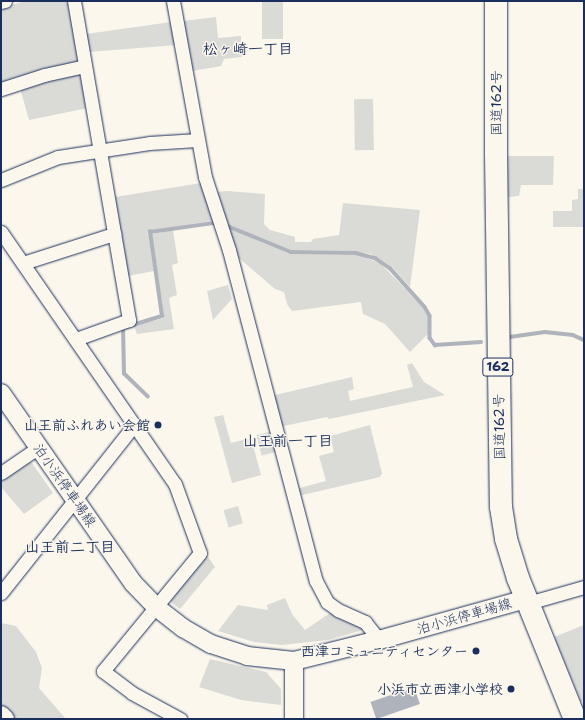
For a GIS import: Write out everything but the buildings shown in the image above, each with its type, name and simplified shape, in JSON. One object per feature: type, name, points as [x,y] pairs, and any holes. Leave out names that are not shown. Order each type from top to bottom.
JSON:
[{"type":"highway","name":"国道162号","points":[[496,1],[496,146],[502,507],[512,561],[575,719]]},
{"type":"main road","name":"泊小浜停車場線","points":[[1,393],[76,498],[133,582],[156,607],[183,628],[211,644],[246,656],[294,661],[527,601]]},
{"type":"main road","points":[[294,661],[294,719]]},
{"type":"main road","points":[[1,715],[5,719]]},
{"type":"street","points":[[1,2],[5,1]]},
{"type":"street","points":[[74,1],[129,320],[76,339]]},
{"type":"street","points":[[173,1],[205,177],[229,250],[316,581],[327,602],[338,610],[365,622],[379,640]]},
{"type":"street","points":[[1,89],[44,75],[85,66]]},
{"type":"street","points":[[1,180],[58,157],[100,149],[198,140]]},
{"type":"street","points":[[1,232],[175,484],[200,553],[103,671],[132,693],[180,719]]},
{"type":"street","points":[[23,263],[114,234]]},
{"type":"street","points":[[1,594],[134,425]]},
{"type":"street","points":[[1,473],[39,448]]},
{"type":"street","points":[[527,601],[584,587]]},
{"type":"shaded area","points":[[25,1],[70,1],[80,59],[77,64],[1,83],[1,8]]},
{"type":"shaded area","points":[[262,1],[283,1],[283,39],[262,39]]},
{"type":"shaded area","points":[[216,17],[218,38],[241,36],[242,57],[224,59],[221,66],[192,71],[183,21]]},
{"type":"shaded area","points":[[171,22],[177,45],[89,52],[86,34]]},
{"type":"shaded area","points":[[79,74],[83,78],[88,108],[29,120],[20,88]]},
{"type":"shaded area","points":[[354,99],[373,99],[374,150],[355,150]]},
{"type":"shaded area","points":[[508,156],[554,156],[553,185],[521,185],[519,196],[508,197]]},
{"type":"shaded area","points":[[201,183],[213,221],[148,231],[154,271],[128,276],[115,197]]},
{"type":"shaded area","points":[[578,189],[584,189],[584,227],[553,227],[553,211],[572,211],[572,200],[578,199]]},
{"type":"shaded area","points":[[227,191],[265,194],[264,224],[270,230],[295,237],[295,242],[311,242],[313,239],[339,235],[343,203],[420,210],[410,287],[392,267],[371,254],[354,251],[291,250],[224,223],[216,192]]},
{"type":"shaded area","points":[[225,227],[291,254],[358,255],[380,263],[425,309],[428,318],[428,334],[410,352],[385,324],[363,314],[361,302],[292,311],[287,304],[284,292],[275,289],[232,252]]},
{"type":"shaded area","points":[[173,230],[178,263],[172,265],[177,295],[169,298],[174,329],[137,334],[134,326],[164,318],[152,234]]},
{"type":"shaded area","points":[[228,285],[232,299],[213,320],[207,291]]},
{"type":"shaded area","points":[[412,363],[424,382],[445,395],[329,419],[327,417],[279,427],[271,396],[352,377],[354,389],[348,391],[350,401],[413,387],[407,365]]},
{"type":"shaded area","points":[[223,415],[231,443],[251,438],[261,475],[232,483],[214,417]]},
{"type":"shaded area","points":[[370,425],[382,473],[380,477],[298,496],[296,489],[326,481],[319,456],[334,452],[330,436]]},
{"type":"shaded area","points":[[273,431],[278,451],[262,455],[257,435]]},
{"type":"shaded area","points":[[27,462],[32,463],[53,493],[24,514],[1,487],[1,480]]},
{"type":"shaded area","points":[[238,506],[243,523],[229,527],[224,510]]},
{"type":"shaded area","points":[[206,554],[215,567],[180,609],[171,602],[171,597]]},
{"type":"shaded area","points":[[285,598],[292,614],[305,630],[333,611],[361,624],[363,630],[328,640],[282,645],[254,642],[218,631],[238,605],[268,610],[267,605]]},
{"type":"shaded area","points":[[1,623],[16,626],[36,652],[42,668],[39,688],[66,719],[1,719]]},
{"type":"shaded area","points":[[584,625],[584,700],[581,702],[554,637]]},
{"type":"shaded area","points":[[210,659],[266,672],[281,689],[281,705],[241,700],[199,687]]},
{"type":"shaded area","points":[[414,687],[420,704],[376,719],[371,702]]},
{"type":"waterway","points":[[148,397],[124,374],[123,328],[162,316],[150,232],[214,223]]},
{"type":"waterway","points":[[225,225],[291,252],[356,253],[375,258],[390,268],[425,307],[430,316],[430,338],[435,345],[481,342]]},
{"type":"waterway","points":[[510,337],[545,332],[573,335],[584,340]]},
{"type":"place","name":"山王前ふれあい会館","points":[[158,425]]},
{"type":"place","name":"西津コミュニティセンター","points":[[476,651]]},
{"type":"place","name":"小浜市立西津小学校","points":[[511,689]]},
{"type":"district","name":"松ヶ崎一丁目","points":[[248,50]]},
{"type":"district","name":"山王前一丁目","points":[[288,442]]},
{"type":"district","name":"山王前二丁目","points":[[70,548]]}]
